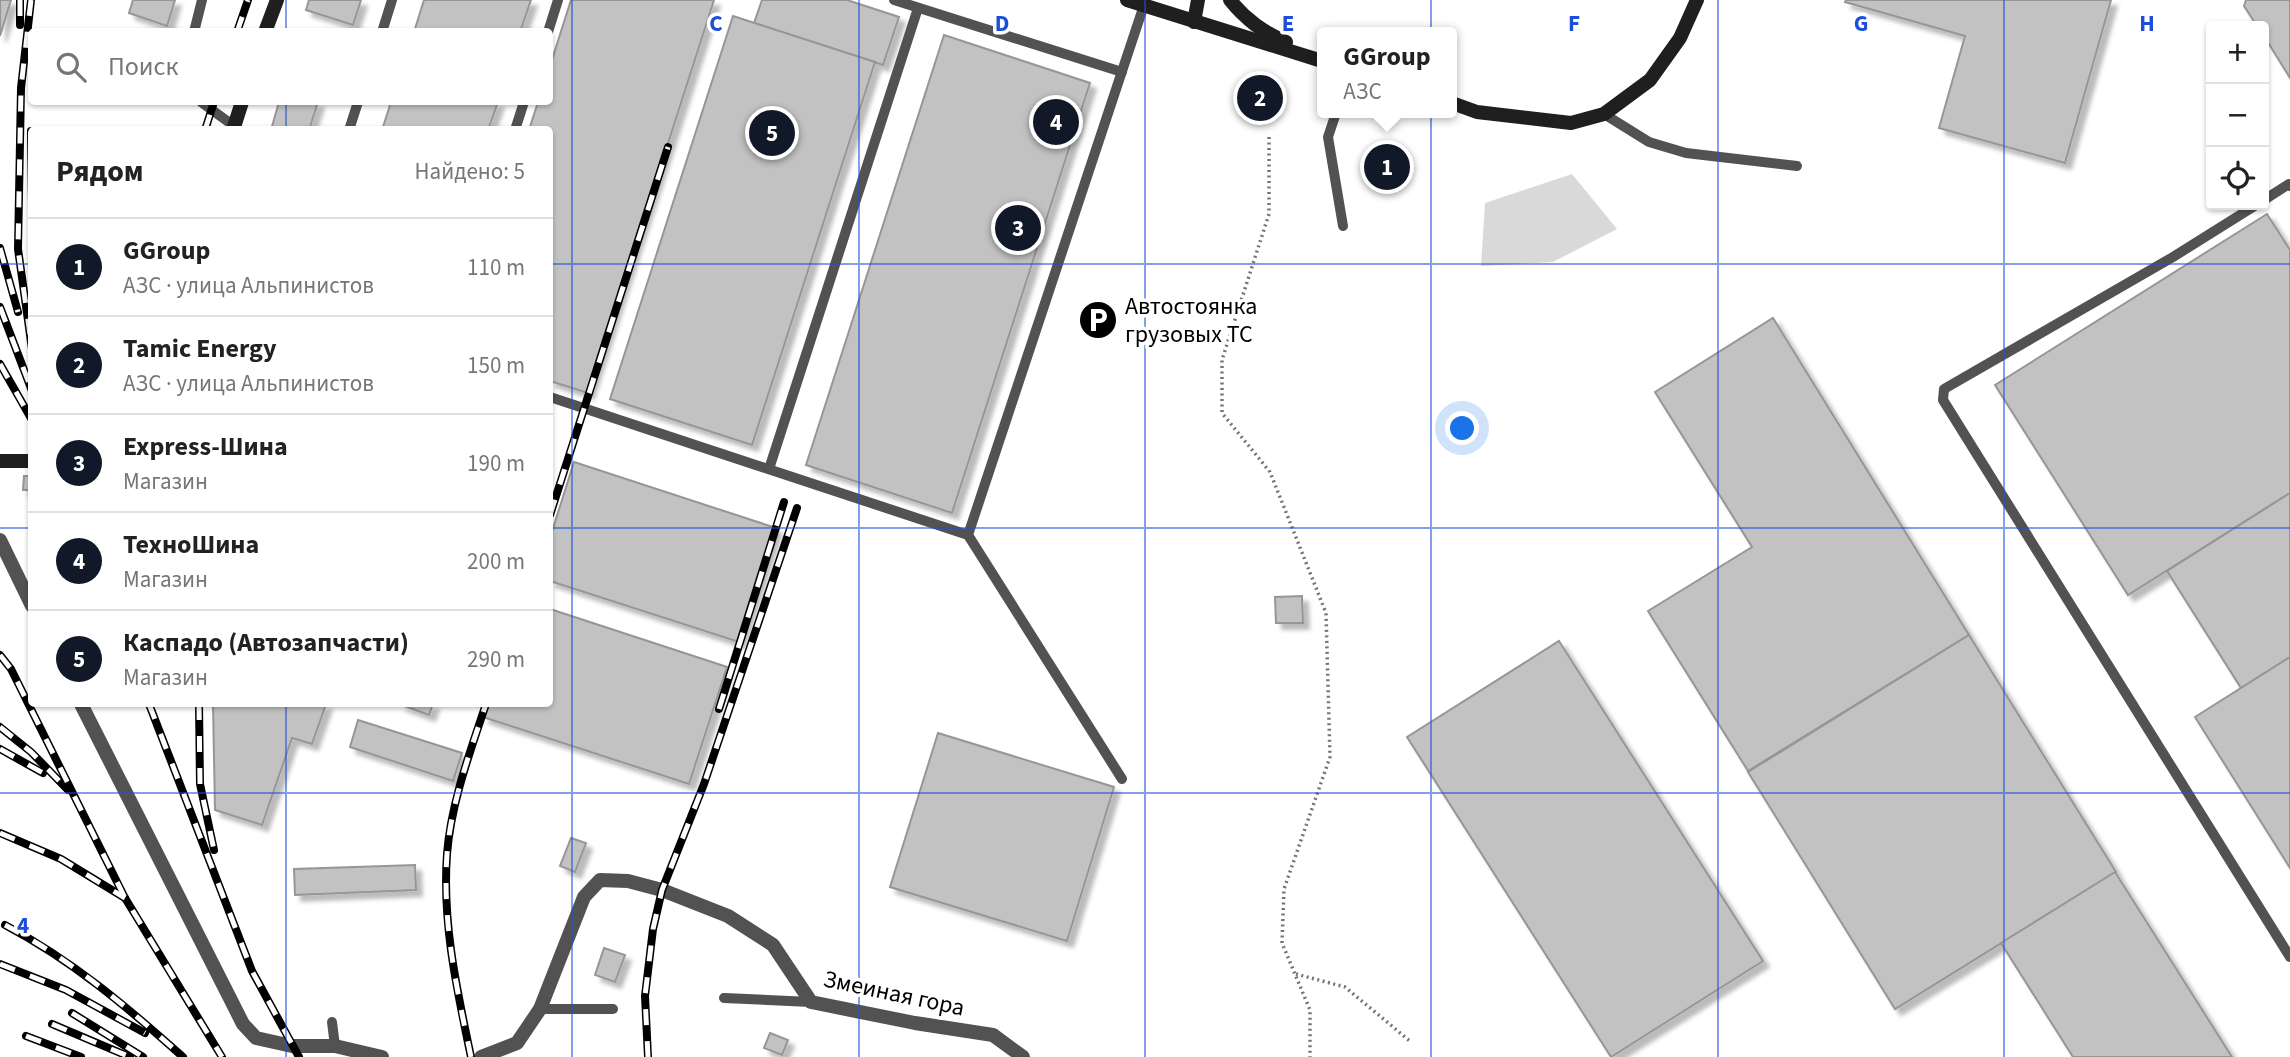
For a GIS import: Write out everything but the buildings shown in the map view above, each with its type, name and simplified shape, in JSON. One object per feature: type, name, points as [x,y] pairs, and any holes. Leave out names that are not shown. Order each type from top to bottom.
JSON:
[{"type":"main road","points":[[266,28],[277,0]]},
{"type":"main road","points":[[1127,0],[1317,59]]},
{"type":"main road","points":[[1195,22],[1198,0]]},
{"type":"main road","points":[[1230,0],[1242,16],[1262,31],[1317,58]]},
{"type":"main road","points":[[1457,105],[1477,112],[1571,123],[1604,114],[1650,80],[1680,38],[1696,0]]},
{"type":"main road","points":[[234,126],[241,105]]},
{"type":"main road","points":[[0,461],[28,461]]},
{"type":"street","points":[[0,540],[28,598]]},
{"type":"street","points":[[83,707],[243,1024],[256,1038],[292,1046],[335,1046],[382,1057]]},
{"type":"street","name":"Змеиная гора","points":[[540,1009],[584,897],[600,880],[628,881],[662,890],[728,916],[773,945],[811,1002],[915,1023],[993,1035],[1023,1057]]},
{"type":"street","points":[[481,1057],[517,1043],[540,1009]]},
{"type":"lane","points":[[195,28],[202,0]]},
{"type":"lane","points":[[383,28],[392,0]]},
{"type":"lane","points":[[549,28],[558,0]]},
{"type":"lane","points":[[894,0],[1122,72]]},
{"type":"lane","points":[[968,535],[1144,5]]},
{"type":"lane","points":[[769,470],[918,8]]},
{"type":"lane","points":[[205,105],[233,126]]},
{"type":"lane","points":[[350,126],[357,105]]},
{"type":"lane","points":[[515,126],[523,105]]},
{"type":"lane","points":[[1604,114],[1649,142],[1686,153],[1797,166]]},
{"type":"lane","points":[[1334,118],[1328,138],[1343,226]]},
{"type":"lane","points":[[2269,197],[2289,184],[2290,186]]},
{"type":"lane","points":[[2248,210],[2162,264],[1944,390],[1943,400],[2290,957]]},
{"type":"lane","points":[[553,398],[968,535],[1122,779]]},
{"type":"lane","points":[[724,998],[811,1002]]},
{"type":"lane","points":[[540,1009],[613,1009]]},
{"type":"lane","points":[[332,1023],[335,1046]]},
{"type":"path","points":[[1269,137],[1269,214],[1222,360],[1222,413],[1270,472],[1325,613],[1330,757],[1284,889],[1282,943],[1310,1010],[1310,1057]]},
{"type":"path","points":[[1296,974],[1345,987],[1411,1042]]},
{"type":"shaded area","points":[[1572,174],[1617,229],[1553,262],[1481,266],[1485,203]]},
{"type":"railway","points":[[20,0],[20,25]]},
{"type":"railway","points":[[28,320],[18,249],[21,88],[31,0]]},
{"type":"railway","points":[[238,28],[248,0]]},
{"type":"railway","points":[[206,126],[213,105]]},
{"type":"railway","points":[[553,506],[668,147]]},
{"type":"railway","points":[[0,248],[18,312]]},
{"type":"railway","points":[[0,307],[28,380]]},
{"type":"railway","points":[[0,364],[28,413]]},
{"type":"railway","points":[[719,709],[784,502]]},
{"type":"railway","points":[[648,1057],[645,996],[653,929],[662,890],[704,784],[797,508]]},
{"type":"railway","points":[[0,655],[11,669],[28,703]]},
{"type":"railway","points":[[30,707],[125,898],[222,1057]]},
{"type":"railway","points":[[150,707],[252,971],[299,1057]]},
{"type":"railway","points":[[199,707],[200,784],[214,850]]},
{"type":"railway","points":[[471,1057],[449,931],[447,854],[457,797],[485,707]]},
{"type":"railway","points":[[0,727],[31,752],[68,790]]},
{"type":"railway","points":[[0,749],[43,773]]},
{"type":"railway","points":[[0,833],[61,859],[125,898]]},
{"type":"railway","points":[[5,925],[98,985],[183,1057]]},
{"type":"railway","points":[[0,964],[66,990],[145,1033]]},
{"type":"railway","points":[[72,1013],[143,1057]]},
{"type":"railway","points":[[52,1024],[130,1057]]},
{"type":"railway","points":[[26,1036],[81,1057]]},
{"type":"place","name":"Tamic Energy","points":[[1260,98]]},
{"type":"place","name":"ТехноШина","points":[[1056,122]]},
{"type":"place","name":"Каспадо (Автозапчасти)","points":[[772,133]]},
{"type":"place","name":"GGroup","points":[[1387,167]]},
{"type":"place","name":"Express-Шина","points":[[1018,228]]},
{"type":"place","name":"Автостоянка грузовых ТС","points":[[1098,320]]}]
